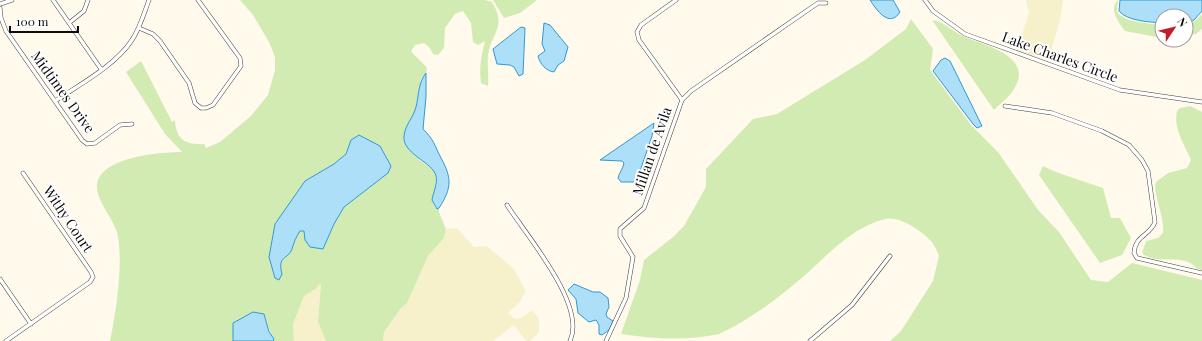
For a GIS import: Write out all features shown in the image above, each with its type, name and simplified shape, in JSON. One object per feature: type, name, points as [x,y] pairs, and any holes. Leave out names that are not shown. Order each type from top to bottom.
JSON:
[{"type":"street","points":[[0,4],[12,0]]},
{"type":"street","points":[[53,0],[101,69]]},
{"type":"street","points":[[69,23],[84,11],[88,0]]},
{"type":"street","points":[[55,101],[101,69],[125,50],[139,28],[149,0]]},
{"type":"street","points":[[139,28],[153,34],[160,41],[189,83],[195,103],[201,108],[206,108],[213,105],[241,66],[240,58],[198,0]]},
{"type":"street","points":[[676,0],[641,25],[637,32],[638,40],[682,100]]},
{"type":"street","name":"Lake Charles Circle","points":[[925,0],[933,12],[946,22],[970,36],[1120,90],[1202,102]]},
{"type":"street","name":"Millan de Avila","points":[[606,341],[626,298],[633,258],[620,236],[620,228],[644,208],[682,100],[691,91],[818,2],[826,3]]},
{"type":"street","name":"Midtimes Drive","points":[[0,8],[1,18],[6,31],[82,140],[87,144],[95,143],[120,125],[132,124]]},
{"type":"street","points":[[1005,106],[1052,113],[1108,134],[1129,145],[1142,160],[1148,171],[1154,222],[1153,226],[1137,240],[1134,247],[1137,258],[1202,273]]},
{"type":"street","name":"Withy Court","points":[[23,173],[91,272],[92,277],[90,282],[31,324]]},
{"type":"street","points":[[507,205],[556,276],[574,322],[573,335],[570,341]]},
{"type":"street","points":[[810,341],[852,305],[890,256]]},
{"type":"street","points":[[0,279],[31,324],[6,341]]},
{"type":"shaded area","points":[[1026,0],[1063,0],[1060,20],[1048,61],[1017,50],[1029,12]]},
{"type":"shaded area","points":[[457,228],[474,247],[487,246],[514,269],[526,291],[519,303],[508,313],[515,319],[521,318],[532,310],[539,318],[539,332],[530,341],[526,341],[514,325],[493,341],[383,341],[384,332],[401,308],[407,303],[428,256],[444,238],[446,229]]},
{"type":"shaded area","points":[[321,282],[318,322],[326,341],[294,341],[293,324],[304,296]]},
{"type":"green space","points":[[240,0],[485,0],[492,2],[498,17],[498,23],[488,55],[488,86],[481,83],[480,78],[482,52],[485,41],[478,45],[473,42],[471,23],[463,11],[455,14],[445,28],[444,48],[438,55],[433,54],[429,47],[424,43],[415,45],[411,51],[427,68],[426,73],[421,79],[416,108],[412,119],[406,127],[404,136],[415,155],[435,174],[436,181],[433,198],[435,208],[439,208],[439,212],[446,229],[444,238],[428,256],[407,303],[401,308],[384,332],[383,341],[326,341],[318,322],[321,283],[304,296],[293,324],[294,341],[273,341],[264,314],[256,313],[248,315],[233,323],[233,341],[110,341],[115,316],[120,257],[117,232],[98,193],[97,188],[99,178],[106,169],[131,158],[160,153],[182,152],[165,134],[126,72],[141,61],[172,122],[175,120],[177,132],[183,140],[197,144],[204,144],[206,148],[220,142],[251,116],[268,95],[275,70],[275,57],[269,42],[253,15]],"holes":[[[364,137],[386,155],[391,166],[388,173],[344,207],[334,223],[323,249],[310,246],[305,240],[304,231],[300,231],[292,249],[282,261],[282,274],[272,267],[269,257],[275,224],[305,181],[334,164],[346,154],[351,140]]]},
{"type":"green space","points":[[493,0],[537,0],[520,13],[504,18]]},
{"type":"green space","points":[[1118,0],[1117,12],[1126,19],[1154,24],[1154,36],[1125,31],[1114,12],[1115,4]]},
{"type":"green space","points":[[1202,14],[1202,29],[1194,34],[1194,22]]},
{"type":"green space","points":[[911,19],[933,49],[930,70],[971,125],[998,152],[1038,210],[1059,232],[1091,280],[1108,282],[1132,263],[1202,280],[1202,341],[890,341],[901,331],[933,281],[939,256],[931,242],[921,232],[903,222],[891,219],[885,219],[873,223],[851,235],[795,284],[774,300],[730,329],[719,334],[695,338],[670,338],[621,334],[640,280],[644,260],[673,237],[684,226],[706,187],[706,169],[753,119],[777,114],[865,60],[906,29]]},
{"type":"green space","points":[[932,20],[941,23],[965,37],[1004,53],[1017,67],[1019,76],[1015,87],[994,110]]},
{"type":"green space","points":[[1190,106],[1202,112],[1202,270],[1197,269],[1192,264],[1185,261],[1155,259],[1142,253],[1146,241],[1158,238],[1163,233],[1155,186],[1156,182],[1168,173],[1187,168],[1191,160],[1180,136],[1176,118],[1177,111],[1180,108]]},
{"type":"green space","points":[[1043,166],[1064,175],[1103,188],[1111,218],[1120,218],[1131,238],[1122,255],[1100,263],[1039,175]]},
{"type":"water","points":[[870,0],[893,0],[900,12],[892,19],[887,18],[879,12]]},
{"type":"water","points":[[1120,0],[1202,0],[1202,11],[1194,20],[1194,8],[1154,8],[1154,22],[1133,19],[1127,17],[1119,11]]},
{"type":"water","points":[[544,23],[550,25],[568,47],[564,61],[558,65],[554,72],[544,67],[538,56],[545,51],[542,44]]},
{"type":"water","points":[[521,27],[525,28],[523,74],[519,76],[514,67],[510,65],[497,64],[493,49]]},
{"type":"water","points":[[945,58],[950,61],[982,126],[977,128],[973,124],[933,71],[941,60]]},
{"type":"water","points":[[426,73],[426,97],[423,129],[434,142],[449,177],[446,195],[437,209],[432,200],[436,185],[436,176],[434,171],[412,153],[405,142],[404,136],[406,128],[415,111],[420,85]]},
{"type":"water","points":[[654,123],[652,136],[637,180],[633,182],[621,182],[618,178],[624,163],[622,161],[600,160]]},
{"type":"water","points":[[359,135],[380,146],[391,166],[388,173],[344,207],[334,224],[323,249],[310,247],[305,240],[304,231],[300,231],[292,249],[282,261],[282,274],[279,280],[275,278],[269,257],[275,224],[305,181],[334,164],[346,154],[351,140]]},
{"type":"water","points":[[574,284],[593,292],[600,292],[608,298],[609,307],[606,314],[607,317],[613,321],[609,330],[602,335],[599,334],[599,325],[596,320],[589,322],[578,313],[576,299],[568,290]]},
{"type":"water","points":[[253,312],[264,314],[269,332],[274,339],[273,341],[233,341],[233,323]]}]
